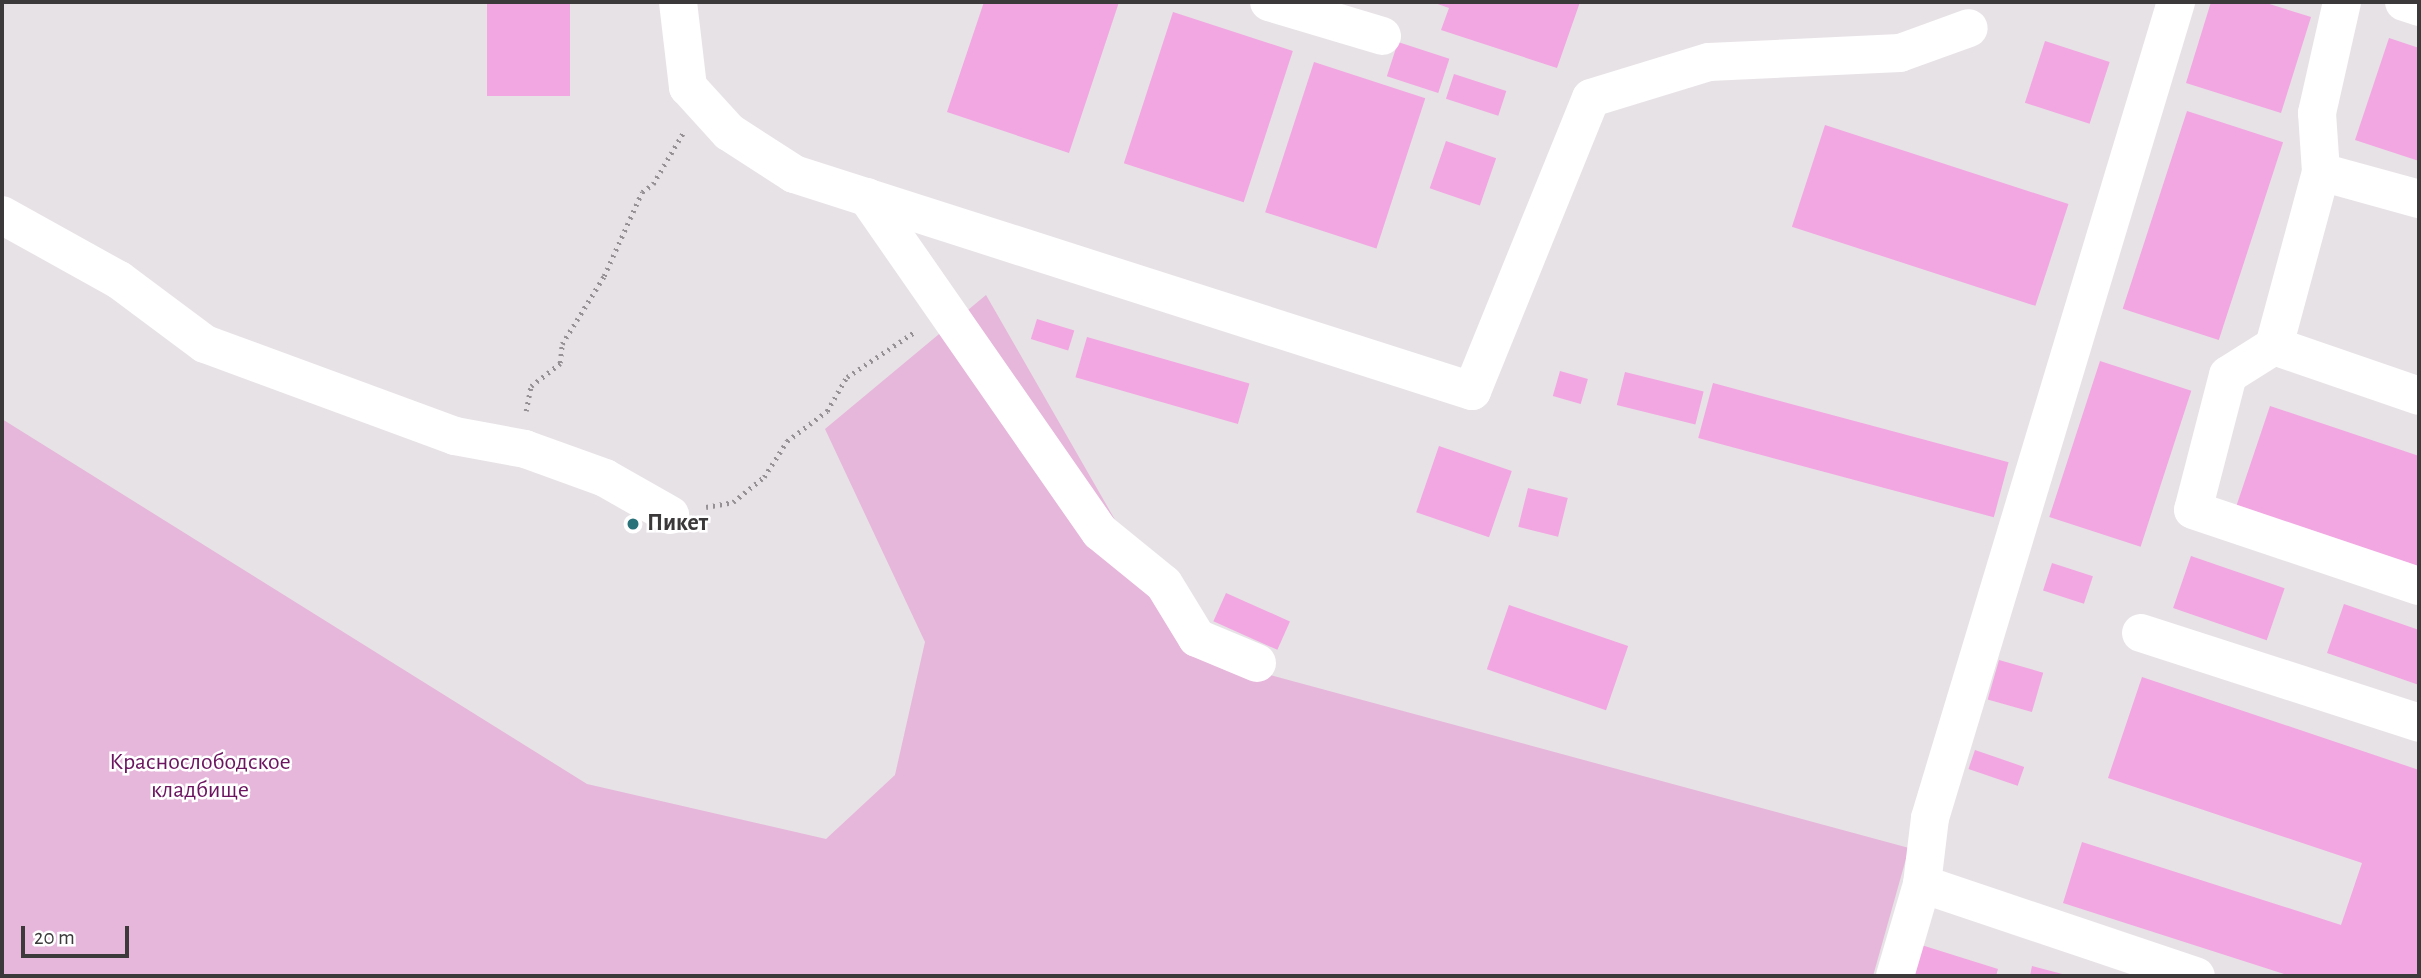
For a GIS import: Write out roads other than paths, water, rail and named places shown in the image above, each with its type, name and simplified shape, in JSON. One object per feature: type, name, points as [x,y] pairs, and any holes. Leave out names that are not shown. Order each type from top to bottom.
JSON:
[{"type":"lane","points":[[1269,2],[1381,36]]},
{"type":"lane","points":[[1895,976],[1922,884],[1930,818],[2176,2]]},
{"type":"lane","points":[[2342,2],[2317,113],[2321,172],[2274,346],[2228,375],[2193,510],[2419,586]]},
{"type":"lane","points":[[2403,2],[2419,7]]},
{"type":"lane","points":[[677,11],[688,87],[729,132],[794,174],[1472,391],[1591,97],[1709,62],[1900,53],[1969,27]]},
{"type":"lane","points":[[2321,172],[2419,199]]},
{"type":"lane","points":[[867,197],[1100,532],[1164,584],[1197,638],[1257,663]]},
{"type":"lane","points":[[2,215],[119,280],[205,344],[455,436],[509,446],[605,478],[670,515]]},
{"type":"lane","points":[[2274,346],[2419,396]]},
{"type":"lane","points":[[2141,633],[2419,723]]},
{"type":"lane","points":[[1922,884],[2196,976]]},
{"type":"place","name":"Пикет","points":[[633,524]]},
{"type":"park label","name":"Краснослободское кладбище","points":[[200,777]]}]
